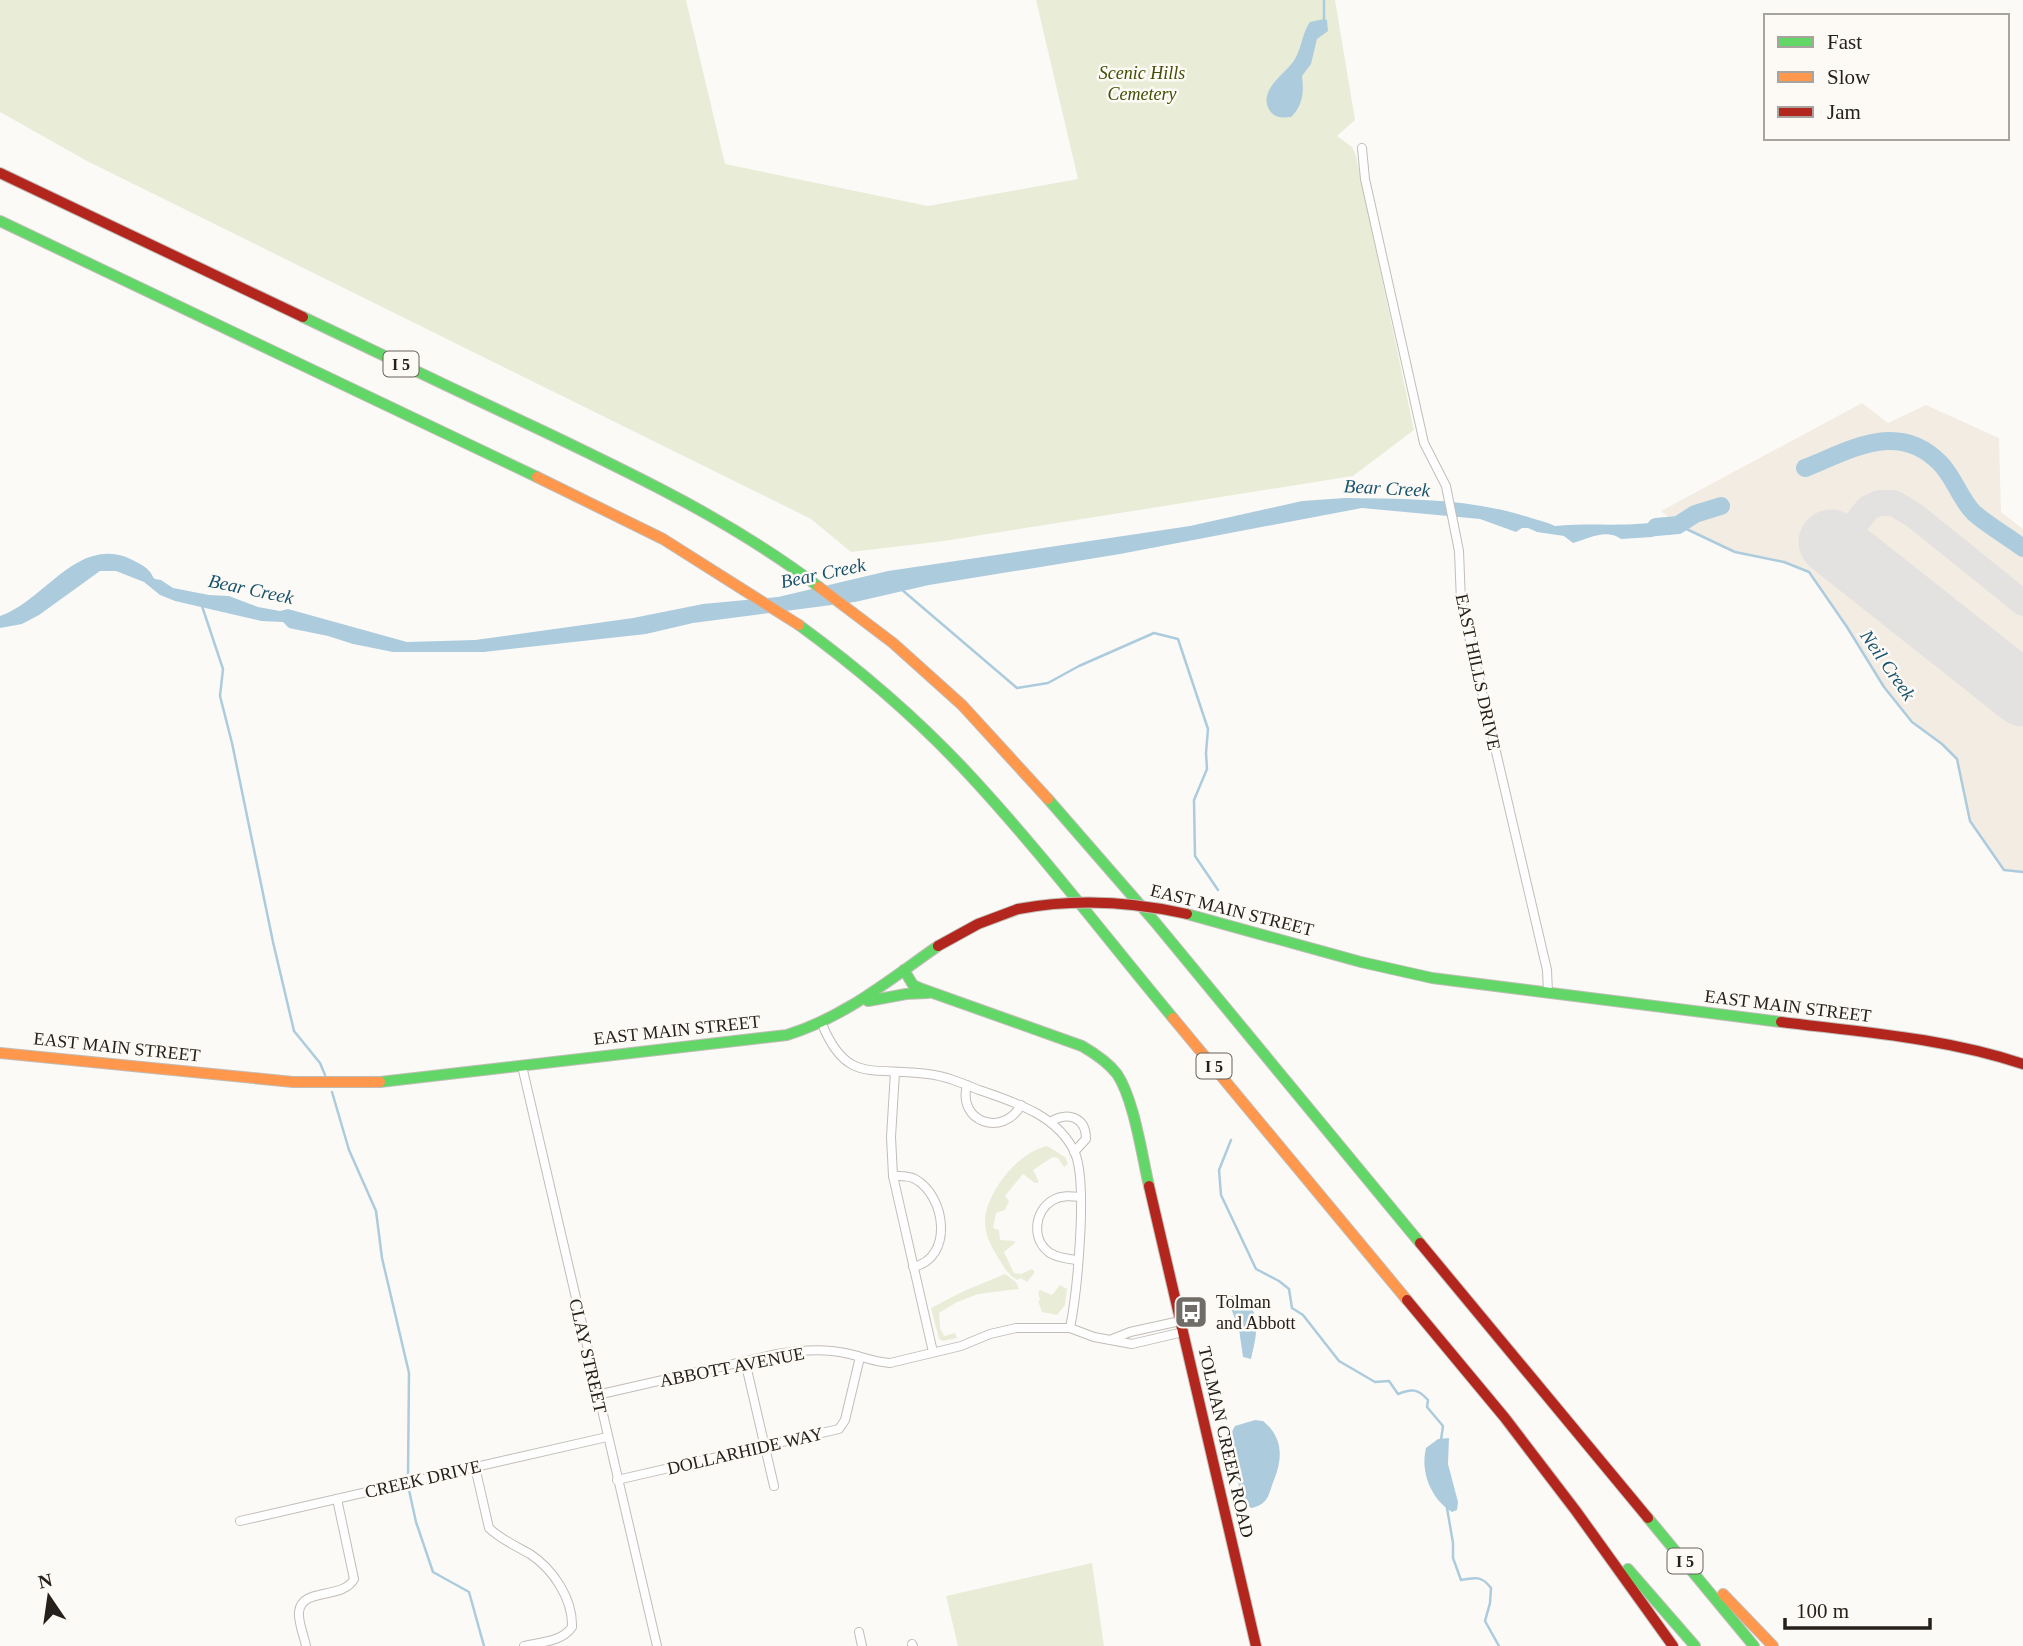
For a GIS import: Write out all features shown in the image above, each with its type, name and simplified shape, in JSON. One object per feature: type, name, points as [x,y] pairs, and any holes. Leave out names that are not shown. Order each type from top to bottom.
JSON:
[{"type":"main road","name":"I 5","points":[[0,173],[616,466],[692,505],[794,568],[868,622],[919,664],[962,705],[1082,837],[1754,1646]]},
{"type":"main road","name":"I 5","points":[[0,221],[575,494],[663,539],[723,575],[827,645],[938,743],[1013,825],[1506,1418],[1576,1510],[1695,1646]]},
{"type":"main road","name":"EAST MAIN STREET","points":[[0,1053],[330,1084],[392,1082],[788,1035],[822,1024],[862,1003],[904,970],[965,931],[1018,909],[1063,901],[1101,900],[1151,906],[1187,914],[1400,972],[1933,1041],[1987,1052],[2023,1064]]},
{"type":"main road","name":"TOLMAN CREEK ROAD","points":[[904,970],[914,985],[935,994],[1082,1046],[1097,1055],[1116,1074],[1130,1105],[1256,1646]]},
{"type":"main road","points":[[862,1003],[906,994],[935,994]]},
{"type":"main road","points":[[1615,1476],[1773,1646]]},
{"type":"main road","points":[[1576,1510],[1673,1646]]},
{"type":"street","name":"EAST HILLS DRIVE","points":[[1362,148],[1365,179],[1424,443],[1439,469],[1456,531],[1461,602],[1547,970],[1548,993]]},
{"type":"street","points":[[822,1024],[835,1051],[852,1066],[936,1075],[1021,1105],[1050,1122],[1074,1152],[1080,1176],[1075,1301],[1070,1328]]},
{"type":"street","name":"CLAY STREET","points":[[522,1066],[657,1646]]},
{"type":"street","points":[[895,1072],[891,1136],[893,1175],[933,1352]]},
{"type":"street","points":[[967,1085],[966,1103],[979,1120],[991,1124],[1003,1122],[1021,1105]]},
{"type":"street","points":[[1050,1122],[1066,1115],[1075,1116],[1081,1121],[1086,1131],[1086,1139],[1074,1152]]},
{"type":"street","points":[[893,1175],[906,1175],[915,1179],[933,1196],[938,1206],[941,1223],[938,1246],[932,1258],[913,1267]]},
{"type":"street","points":[[1077,1260],[1050,1253],[1041,1243],[1037,1227],[1041,1212],[1052,1201],[1061,1197],[1081,1196]]},
{"type":"street","name":"ABBOTT AVENUE","points":[[597,1395],[801,1350],[825,1350],[890,1363],[961,1346],[990,1334],[1016,1328],[1070,1328],[1132,1345],[1182,1327]]},
{"type":"street","name":"DOLLARHIDE WAY","points":[[617,1480],[839,1429],[845,1420],[860,1357]]},
{"type":"street","points":[[745,1361],[775,1486]]},
{"type":"street","name":"CREEK DRIVE","points":[[240,1521],[607,1437]]},
{"type":"street","points":[[475,1467],[489,1528],[542,1563],[555,1579],[569,1606],[572,1627],[568,1633],[563,1637],[524,1646]]},
{"type":"street","points":[[306,1646],[298,1614],[304,1601],[316,1595],[342,1590],[351,1586],[354,1579],[337,1499]]},
{"type":"street","points":[[859,1632],[862,1646]]},
{"type":"shaded area","points":[[1862,403],[1888,423],[1926,405],[1999,438],[2001,512],[2023,529],[2023,872],[2004,869],[1970,821],[1957,759],[1912,722],[1884,687],[1809,572],[1784,562],[1735,552],[1678,525],[1661,511]]},
{"type":"green space","name":"Scenic Hills Cemetery","points":[[0,0],[686,0],[725,164],[928,206],[1078,179],[1036,0],[1335,0],[1355,120],[1337,136],[1352,147],[1356,156],[1414,430],[1353,476],[944,541],[851,552],[811,519],[87,161],[0,112]]},
{"type":"green space","points":[[1047,1146],[1065,1157],[1068,1164],[1064,1167],[1058,1158],[1053,1157],[1033,1170],[1039,1182],[1035,1183],[1023,1174],[1005,1196],[1009,1201],[1005,1210],[996,1213],[993,1228],[999,1230],[1000,1240],[1015,1243],[1004,1252],[1014,1273],[1021,1274],[1032,1269],[1035,1272],[1027,1282],[1011,1276],[996,1255],[987,1233],[986,1212],[997,1188],[1014,1165],[1025,1156]]},
{"type":"green space","points":[[1005,1274],[1016,1282],[1019,1289],[978,1294],[939,1313],[940,1328],[944,1336],[955,1333],[957,1338],[943,1341],[939,1339],[931,1308]]},
{"type":"green space","points":[[1060,1285],[1067,1289],[1065,1305],[1057,1315],[1042,1312],[1038,1292],[1040,1290],[1052,1295]]},
{"type":"green space","points":[[1092,1563],[1104,1646],[958,1646],[946,1596]]},
{"type":"water","points":[[1327,20],[1328,31],[1317,39],[1311,64],[1302,76],[1303,93],[1298,108],[1291,117],[1274,115],[1267,103],[1270,89],[1295,59],[1310,22]]},
{"type":"water","points":[[1345,498],[1462,503],[1508,511],[1555,526],[1632,524],[1675,518],[1681,534],[1673,532],[1670,535],[1621,539],[1603,534],[1573,543],[1564,536],[1528,528],[1516,532],[1480,519],[1362,508],[1120,554],[929,585],[855,602],[693,623],[646,634],[484,652],[393,652],[353,644],[289,628],[283,622],[261,621],[175,601],[160,595],[144,582],[116,571],[100,571],[39,615],[22,624],[0,628],[0,616],[31,598],[60,574],[91,557],[108,554],[126,557],[138,563],[155,579],[173,588],[229,596],[258,607],[280,611],[288,609],[407,642],[475,640],[633,618],[703,604],[778,597],[888,571],[1190,526],[1302,501]]},
{"type":"water","points":[[1235,1295],[1246,1299],[1256,1321],[1251,1359],[1243,1357],[1239,1329],[1227,1298]]},
{"type":"water","points":[[1255,1420],[1263,1421],[1270,1427],[1278,1441],[1280,1456],[1267,1498],[1251,1508],[1242,1501],[1229,1437],[1235,1426]]},
{"type":"water","points":[[1449,1438],[1448,1464],[1458,1502],[1457,1510],[1452,1512],[1433,1492],[1425,1466],[1426,1448],[1438,1439]]},
{"type":"waterway","points":[[1324,0],[1324,19]]},
{"type":"waterway","points":[[1805,468],[1857,447],[1891,441],[1908,443],[1924,450],[1940,463],[1974,513],[2023,548]]},
{"type":"waterway","points":[[1656,527],[1678,525],[1695,514],[1721,506]]},
{"type":"waterway","name":"Neil Creek","points":[[1678,525],[1735,552],[1784,562],[1809,572],[1884,687],[1912,722],[1957,759],[1970,821],[2004,870],[2023,872]]},
{"type":"waterway","points":[[901,589],[1017,688],[1048,683],[1079,666],[1154,633],[1178,639],[1208,729],[1207,769],[1194,800],[1195,856],[1218,890]]},
{"type":"waterway","points":[[202,606],[223,669],[220,696],[294,1031],[320,1063],[325,1075]]},
{"type":"waterway","points":[[332,1092],[349,1150],[376,1211],[382,1258],[409,1373],[408,1475]]},
{"type":"waterway","points":[[1231,1140],[1219,1170],[1221,1195],[1256,1269],[1289,1289],[1292,1308],[1303,1315],[1339,1361],[1375,1382],[1389,1381],[1398,1394],[1414,1391],[1424,1396],[1428,1400],[1427,1407],[1443,1426],[1441,1440]]},
{"type":"waterway","points":[[409,1490],[416,1522],[433,1572],[469,1592],[484,1646]]},
{"type":"waterway","points":[[1447,1508],[1453,1558],[1461,1580],[1478,1578],[1491,1588],[1485,1621],[1499,1646]]},
{"type":"taxiway","points":[[1837,547],[1868,508],[1879,503],[1894,503],[1915,516],[2023,603]]},
{"type":"runway","points":[[1831,542],[2023,694]]},
{"type":"traffic: fast","points":[[0,221],[537,477]]},
{"type":"traffic: fast","points":[[303,317],[651,484],[754,542],[819,587]]},
{"type":"traffic: fast","points":[[799,625],[884,693],[964,769],[1044,861],[1173,1018]]},
{"type":"traffic: fast","points":[[1048,799],[1155,922],[1420,1243]]},
{"type":"traffic: fast","points":[[1187,914],[1361,962],[1432,978],[1781,1022]]},
{"type":"traffic: fast","points":[[380,1082],[787,1035],[847,1008],[938,946]]},
{"type":"traffic: fast","points":[[904,970],[913,985],[1082,1046],[1105,1062],[1117,1074],[1128,1098],[1149,1186]]},
{"type":"traffic: fast","points":[[868,1001],[928,993]]},
{"type":"traffic: fast","points":[[1648,1518],[1754,1646]]},
{"type":"traffic: fast","points":[[1628,1569],[1695,1646]]},
{"type":"traffic: slow","points":[[537,477],[663,539],[799,625]]},
{"type":"traffic: slow","points":[[819,587],[893,643],[962,705],[1048,799]]},
{"type":"traffic: slow","points":[[1173,1018],[1407,1300]]},
{"type":"traffic: slow","points":[[0,1053],[293,1082],[380,1082]]},
{"type":"traffic: slow","points":[[1723,1594],[1773,1646]]},
{"type":"traffic: jam","points":[[0,173],[303,317]]},
{"type":"traffic: jam","points":[[1018,909],[1082,902],[1145,906],[1187,914]]},
{"type":"traffic: jam","points":[[938,946],[978,924],[1018,909]]},
{"type":"traffic: jam","points":[[1781,1022],[1934,1042],[2023,1064]]},
{"type":"traffic: jam","points":[[1149,1186],[1256,1646]]},
{"type":"traffic: jam","points":[[1420,1243],[1648,1518]]},
{"type":"traffic: jam","points":[[1407,1300],[1505,1418],[1673,1646]]},
{"type":"place","name":"Tolman and Abbott","points":[[1191,1312]]},
{"type":"water label","name":"Bear Creek","points":[[1387,488]]},
{"type":"water label","name":"Bear Creek","points":[[823,573]]},
{"type":"water label","name":"Bear Creek","points":[[251,589]]}]
